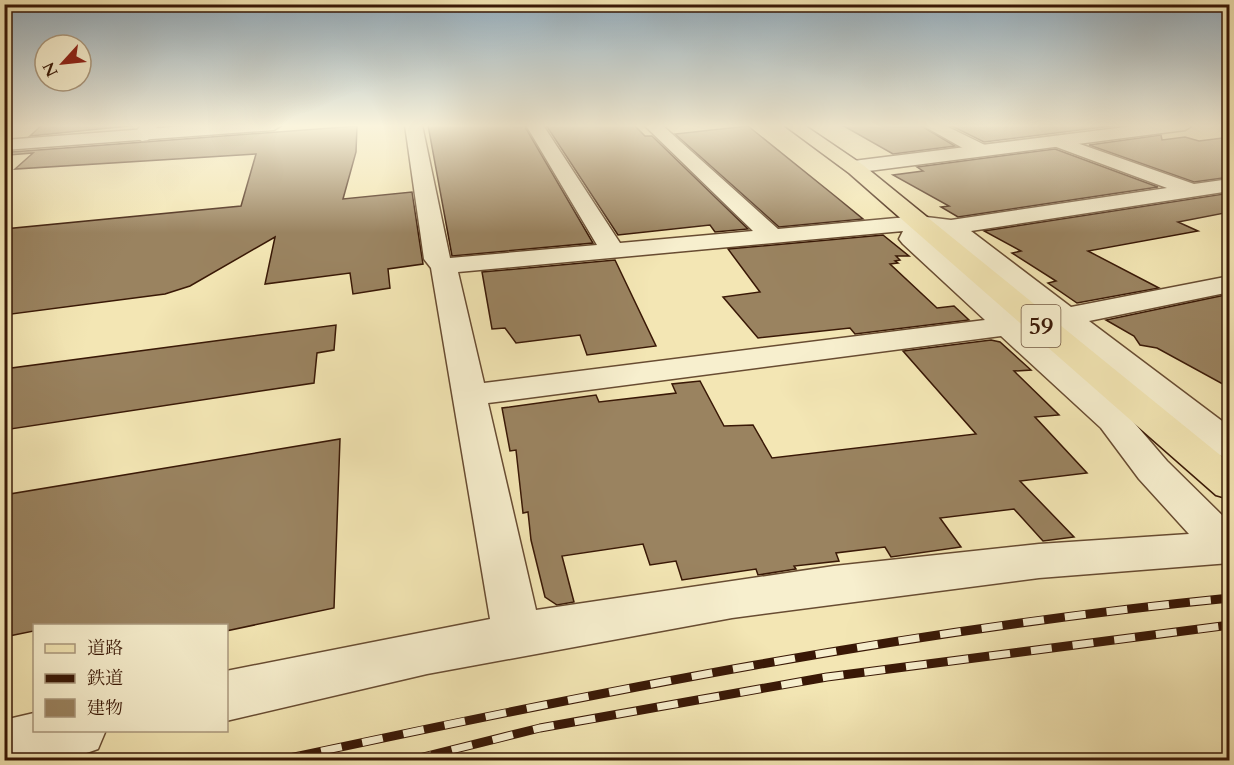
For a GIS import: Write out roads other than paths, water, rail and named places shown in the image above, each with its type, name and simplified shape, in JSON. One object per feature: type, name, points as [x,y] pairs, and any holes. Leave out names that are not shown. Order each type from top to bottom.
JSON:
[{"type":"main road","name":"59","points":[[844,161],[1230,485]]},
{"type":"street","points":[[419,161],[437,259],[444,266],[518,634]]},
{"type":"street","points":[[557,161],[613,250]]},
{"type":"street","points":[[690,161],[771,236]]},
{"type":"street","points":[[853,167],[904,161]]},
{"type":"street","points":[[1111,161],[1230,205]]},
{"type":"street","points":[[444,266],[918,223],[951,227],[1230,185]]},
{"type":"street","points":[[228,696],[518,634],[779,593],[1004,566],[1227,547],[1153,470],[1113,420],[911,239],[918,223]]},
{"type":"street","points":[[951,227],[1230,446]]},
{"type":"street","points":[[1065,317],[1230,284]]},
{"type":"street","points":[[469,395],[1010,326]]},
{"type":"street","points":[[4,748],[71,732]]},
{"type":"railway","points":[[280,760],[635,687],[871,645],[1109,611],[1230,598]]},
{"type":"railway","points":[[411,760],[540,728],[827,677],[1230,625]]}]
